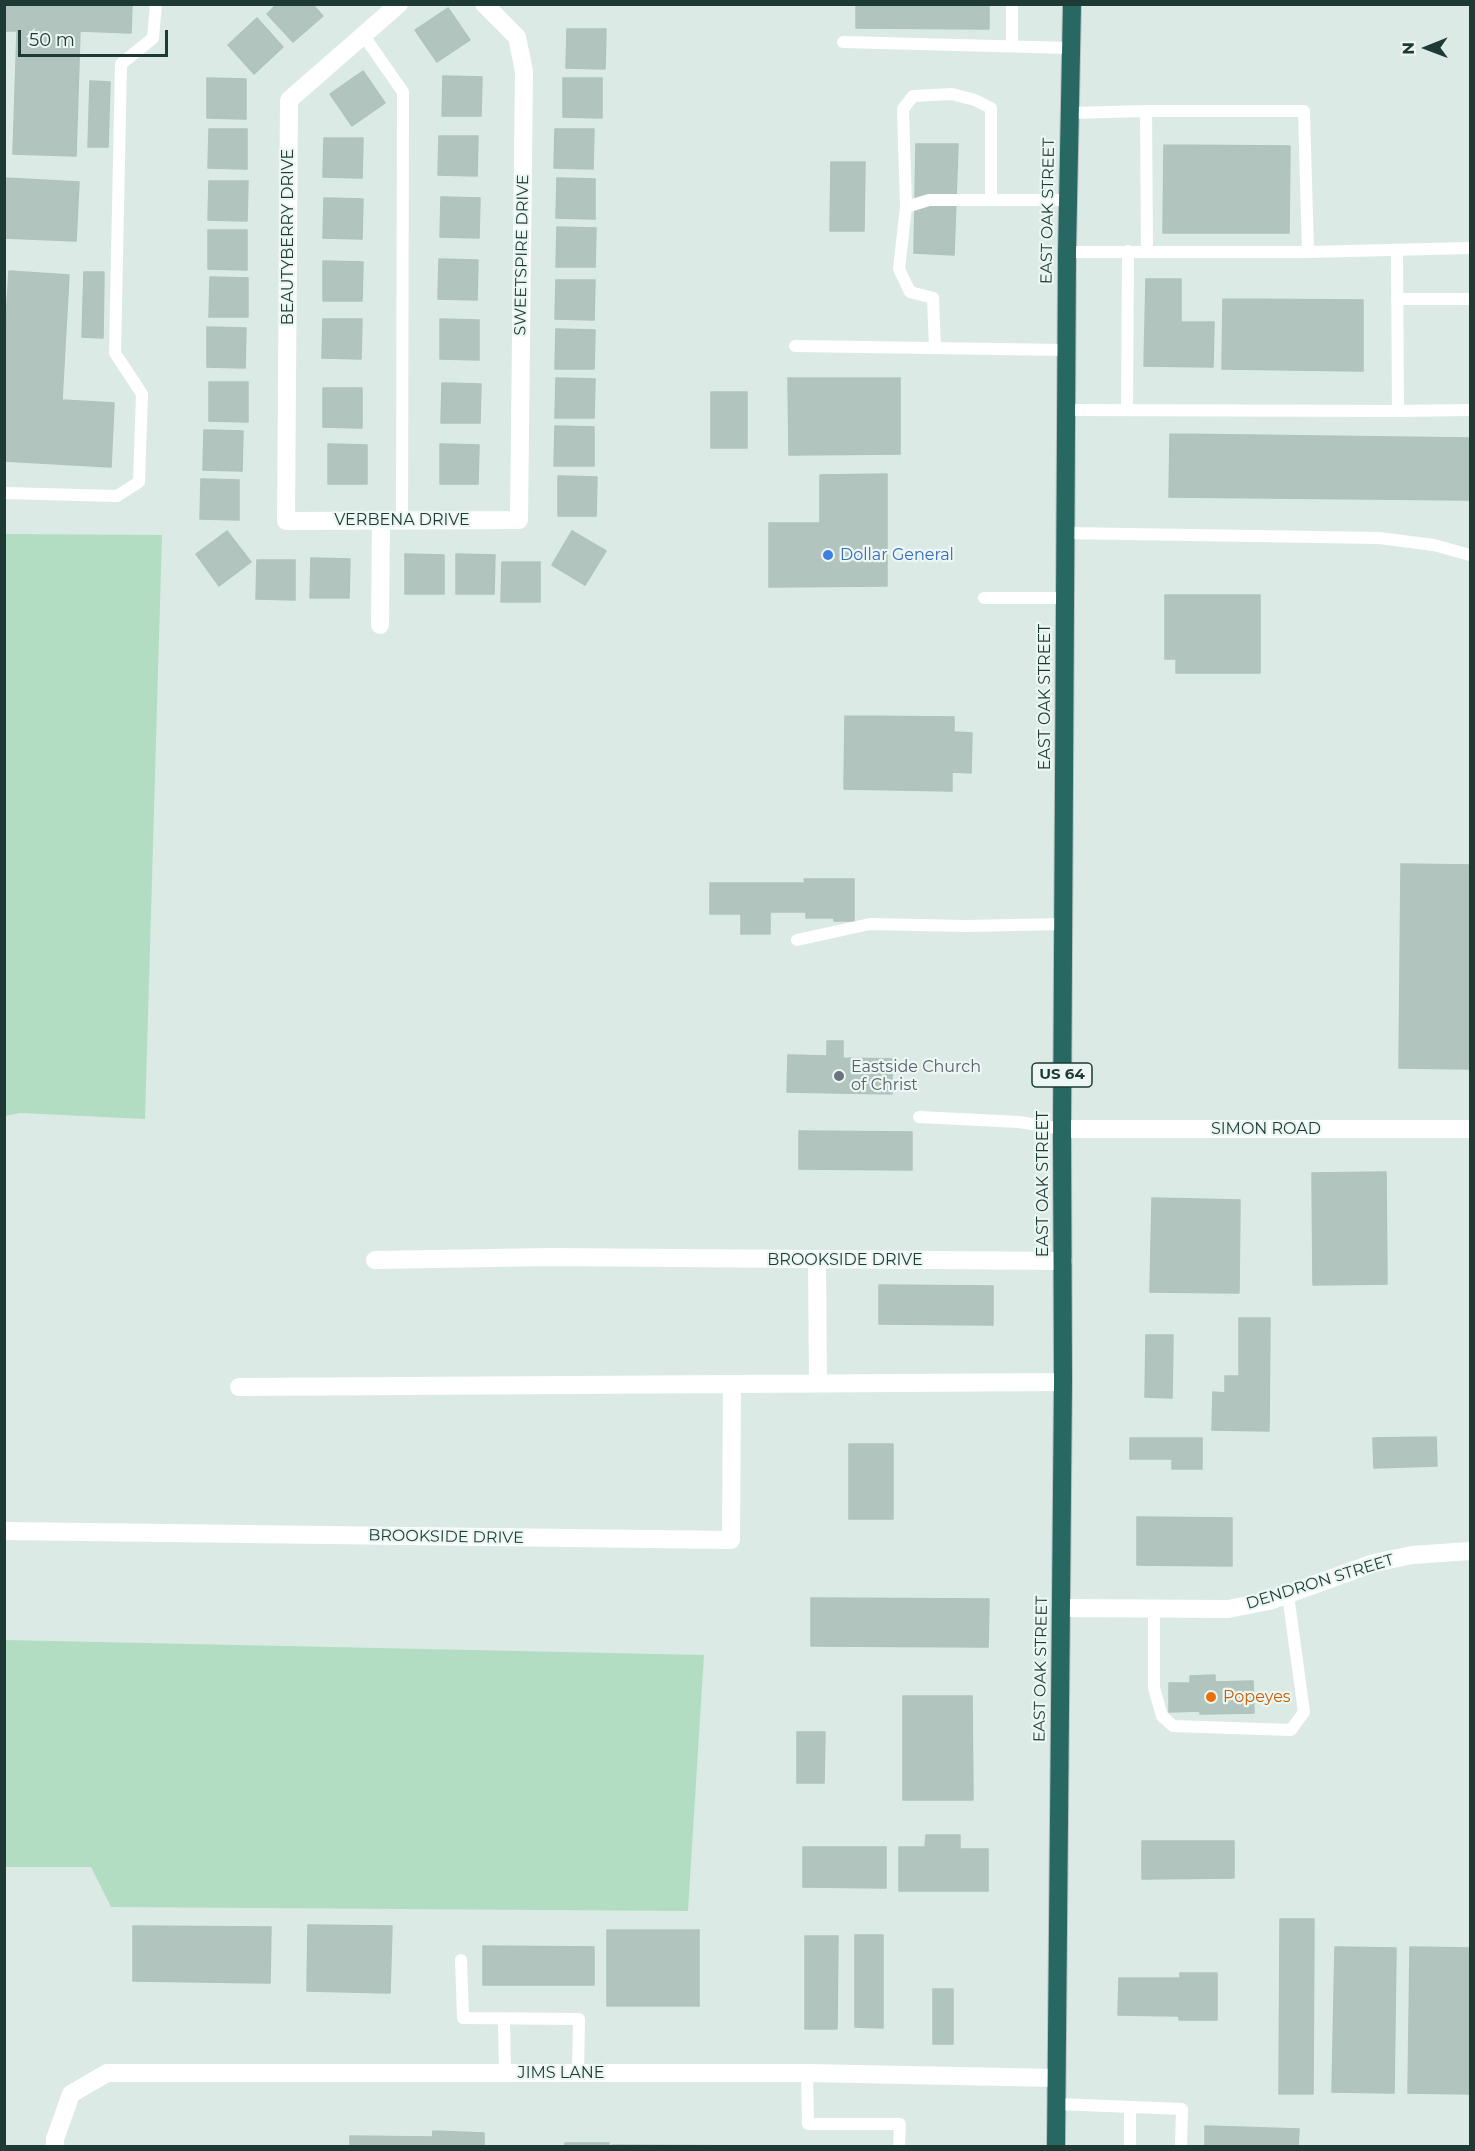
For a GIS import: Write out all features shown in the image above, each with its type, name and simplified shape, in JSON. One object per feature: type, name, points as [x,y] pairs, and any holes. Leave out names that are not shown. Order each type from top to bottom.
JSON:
[{"type":"highway","name":"EAST OAK STREET","points":[[1056,2146],[1063,1382],[1066,350],[1072,4]]},
{"type":"street","name":"BEAUTYBERRY DRIVE","points":[[286,521],[289,100],[399,4]]},
{"type":"street","name":"SWEETSPIRE DRIVE","points":[[484,4],[517,37],[524,71],[519,520]]},
{"type":"street","points":[[380,625],[381,520]]},
{"type":"street","name":"VERBENA DRIVE","points":[[286,521],[519,520]]},
{"type":"street","name":"SIMON ROAD","points":[[1062,1129],[1470,1129]]},
{"type":"street","name":"BROOKSIDE DRIVE","points":[[375,1260],[550,1257],[1063,1261]]},
{"type":"street","points":[[817,1260],[818,1383]]},
{"type":"street","points":[[239,1387],[1063,1382]]},
{"type":"street","name":"BROOKSIDE DRIVE","points":[[4,1531],[731,1540],[732,1384]]},
{"type":"street","name":"DENDRON STREET","points":[[1061,1608],[1228,1609],[1269,1601],[1374,1563],[1412,1555],[1470,1551]]},
{"type":"street","name":"JIMS LANE","points":[[56,2146],[56,2139],[71,2094],[107,2073],[807,2073],[1056,2078]]},
{"type":"lane","points":[[4,493],[117,496],[139,482],[142,394],[115,353],[121,63],[153,38],[156,4]]},
{"type":"lane","points":[[1012,4],[1012,46]]},
{"type":"lane","points":[[364,36],[403,92],[402,520]]},
{"type":"lane","points":[[843,42],[1071,48]]},
{"type":"lane","points":[[935,348],[933,298],[910,292],[899,269],[906,207],[903,109],[913,96],[952,94],[975,100],[991,108],[991,200]]},
{"type":"lane","points":[[1146,111],[1147,251]]},
{"type":"lane","points":[[1070,113],[1304,111],[1308,252]]},
{"type":"lane","points":[[906,207],[929,200],[1068,200]]},
{"type":"lane","points":[[1067,252],[1308,252],[1470,248]]},
{"type":"lane","points":[[1397,250],[1398,411]]},
{"type":"lane","points":[[1127,410],[1128,251]]},
{"type":"lane","points":[[1397,299],[1470,299]]},
{"type":"lane","points":[[795,346],[1066,350]]},
{"type":"lane","points":[[1067,410],[1470,410]]},
{"type":"lane","points":[[1065,533],[1379,538],[1434,545],[1470,555]]},
{"type":"lane","points":[[984,598],[1065,598]]},
{"type":"lane","points":[[797,940],[870,924],[966,926],[1063,924]]},
{"type":"lane","points":[[919,1117],[1019,1122],[1062,1129]]},
{"type":"lane","points":[[1154,1610],[1154,1688],[1162,1716],[1173,1726],[1291,1730],[1304,1712],[1288,1594]]},
{"type":"lane","points":[[461,1960],[463,2018],[579,2019],[578,2073]]},
{"type":"lane","points":[[504,2019],[505,2073]]},
{"type":"lane","points":[[807,2073],[807,2124],[900,2124],[899,2146]]},
{"type":"lane","points":[[1056,2104],[1182,2109],[1181,2146]]},
{"type":"lane","points":[[1130,2107],[1130,2146]]},
{"type":"green space","points":[[5,534],[162,535],[145,1119],[20,1113],[5,1116]]},
{"type":"green space","points":[[5,1640],[704,1655],[688,1911],[111,1907],[91,1867],[5,1867]]},
{"type":"building","points":[[4,4],[132,4],[131,33],[80,31],[76,156],[13,154],[17,31],[4,31]]},
{"type":"building","points":[[277,4],[312,4],[323,16],[293,42],[267,14]]},
{"type":"building","points":[[856,4],[989,4],[989,29],[856,28]]},
{"type":"building","points":[[448,8],[470,40],[437,62],[415,30]]},
{"type":"building","points":[[257,18],[283,47],[254,74],[228,45]]},
{"type":"building","points":[[567,29],[606,29],[605,69],[566,68]]},
{"type":"building","points":[[363,71],[385,103],[352,126],[330,94]]},
{"type":"building","points":[[443,76],[482,77],[481,116],[442,116]]},
{"type":"building","points":[[207,78],[246,79],[246,119],[207,118]]},
{"type":"building","points":[[563,78],[602,78],[602,118],[563,117]]},
{"type":"building","points":[[90,81],[110,82],[108,147],[88,147]]},
{"type":"building","points":[[209,129],[247,129],[247,169],[208,168]]},
{"type":"building","points":[[555,129],[594,129],[593,169],[554,168]]},
{"type":"building","points":[[439,136],[478,136],[477,176],[438,175]]},
{"type":"building","points":[[324,138],[363,138],[362,178],[323,177]]},
{"type":"building","points":[[916,144],[958,144],[954,255],[914,253]]},
{"type":"building","points":[[1164,145],[1290,146],[1289,233],[1163,233]]},
{"type":"building","points":[[831,162],[865,162],[864,231],[830,231]]},
{"type":"building","points":[[4,178],[79,182],[76,241],[4,238]]},
{"type":"building","points":[[557,178],[595,179],[595,219],[556,218]]},
{"type":"building","points":[[209,181],[248,181],[247,221],[208,220]]},
{"type":"building","points":[[441,197],[480,198],[479,238],[440,237]]},
{"type":"building","points":[[324,198],[363,199],[362,239],[323,238]]},
{"type":"building","points":[[557,227],[596,228],[595,267],[556,267]]},
{"type":"building","points":[[208,230],[247,230],[247,270],[208,269]]},
{"type":"building","points":[[439,259],[478,260],[477,300],[438,299]]},
{"type":"building","points":[[323,261],[363,262],[362,301],[323,301]]},
{"type":"building","points":[[9,271],[69,275],[62,400],[114,403],[111,467],[4,461],[4,351]]},
{"type":"building","points":[[84,272],[104,272],[103,338],[82,337]]},
{"type":"building","points":[[210,277],[248,278],[248,317],[209,317]]},
{"type":"building","points":[[1146,279],[1181,279],[1181,322],[1214,322],[1213,367],[1144,366]]},
{"type":"building","points":[[556,280],[595,280],[594,320],[555,319]]},
{"type":"building","points":[[1223,299],[1363,300],[1363,371],[1222,369]]},
{"type":"building","points":[[323,319],[362,319],[361,359],[322,358]]},
{"type":"building","points":[[440,319],[479,320],[479,360],[440,359]]},
{"type":"building","points":[[207,327],[246,328],[245,368],[207,367]]},
{"type":"building","points":[[556,329],[595,330],[594,369],[555,369]]},
{"type":"building","points":[[556,378],[595,379],[594,418],[555,418]]},
{"type":"building","points":[[788,378],[900,378],[900,454],[789,455]]},
{"type":"building","points":[[209,382],[248,382],[248,422],[209,421]]},
{"type":"building","points":[[442,383],[481,384],[480,423],[441,423]]},
{"type":"building","points":[[323,388],[362,388],[362,428],[323,427]]},
{"type":"building","points":[[711,392],[747,392],[747,448],[711,448]]},
{"type":"building","points":[[555,426],[594,427],[594,466],[554,466]]},
{"type":"building","points":[[204,430],[243,431],[242,471],[203,470]]},
{"type":"building","points":[[1170,434],[1470,438],[1470,500],[1169,497]]},
{"type":"building","points":[[328,444],[367,445],[367,484],[328,484]]},
{"type":"building","points":[[440,444],[479,445],[478,484],[440,484]]},
{"type":"building","name":"Dollar General","points":[[887,474],[887,586],[769,587],[769,523],[820,523],[820,475]]},
{"type":"building","points":[[558,476],[597,477],[596,516],[558,516]]},
{"type":"building","points":[[201,479],[239,480],[239,520],[200,519]]},
{"type":"building","points":[[227,531],[251,562],[219,586],[196,554]]},
{"type":"building","points":[[572,531],[606,551],[585,585],[552,565]]},
{"type":"building","points":[[405,554],[444,555],[444,594],[405,594]]},
{"type":"building","points":[[456,554],[495,555],[494,594],[456,594]]},
{"type":"building","points":[[311,558],[350,559],[349,598],[310,598]]},
{"type":"building","points":[[257,560],[295,560],[295,600],[256,599]]},
{"type":"building","points":[[502,562],[540,562],[540,602],[501,602]]},
{"type":"building","points":[[1165,595],[1260,595],[1260,673],[1176,673],[1176,659],[1165,659]]},
{"type":"building","points":[[845,716],[954,717],[954,732],[972,733],[971,773],[952,772],[952,791],[844,789]]},
{"type":"building","points":[[1401,864],[1470,865],[1470,1069],[1399,1068]]},
{"type":"building","points":[[804,879],[854,879],[854,921],[806,918],[806,912],[770,912],[770,934],[741,934],[741,914],[710,914],[710,883],[805,883]]},
{"type":"building","name":"Eastside Church of Christ","points":[[827,1041],[843,1041],[843,1058],[892,1059],[892,1094],[787,1092],[788,1055],[827,1056]]},
{"type":"building","points":[[799,1131],[912,1132],[912,1170],[799,1169]]},
{"type":"building","points":[[1386,1172],[1387,1284],[1313,1285],[1312,1173]]},
{"type":"building","points":[[1152,1198],[1240,1200],[1239,1293],[1150,1292]]},
{"type":"building","points":[[879,1285],[993,1286],[993,1325],[879,1324]]},
{"type":"building","points":[[1239,1318],[1270,1318],[1269,1431],[1212,1430],[1213,1392],[1225,1393],[1225,1376],[1239,1376]]},
{"type":"building","points":[[1146,1335],[1173,1335],[1172,1398],[1145,1397]]},
{"type":"building","points":[[1436,1437],[1437,1466],[1374,1468],[1373,1438]]},
{"type":"building","points":[[1130,1438],[1202,1438],[1202,1469],[1172,1469],[1172,1459],[1130,1459]]},
{"type":"building","points":[[849,1444],[893,1444],[893,1519],[849,1519]]},
{"type":"building","points":[[1137,1517],[1232,1518],[1232,1566],[1137,1565]]},
{"type":"building","points":[[811,1598],[989,1599],[988,1647],[811,1646]]},
{"type":"building","name":"Popeyes","points":[[1215,1675],[1215,1682],[1253,1681],[1254,1713],[1169,1712],[1169,1683],[1190,1683],[1190,1676]]},
{"type":"building","points":[[903,1696],[972,1696],[973,1800],[903,1800]]},
{"type":"building","points":[[797,1732],[825,1732],[824,1783],[797,1783]]},
{"type":"building","points":[[926,1835],[960,1835],[960,1849],[988,1849],[988,1891],[899,1891],[899,1847],[925,1847]]},
{"type":"building","points":[[1142,1841],[1234,1841],[1234,1878],[1142,1879]]},
{"type":"building","points":[[803,1847],[886,1847],[886,1888],[803,1887]]},
{"type":"building","points":[[1280,1919],[1314,1919],[1313,2094],[1279,2094]]},
{"type":"building","points":[[308,1925],[392,1926],[390,1993],[307,1991]]},
{"type":"building","points":[[133,1926],[271,1927],[270,1983],[133,1981]]},
{"type":"building","points":[[607,1930],[699,1930],[699,2006],[607,2006]]},
{"type":"building","points":[[855,1935],[883,1935],[883,2028],[855,2027]]},
{"type":"building","points":[[805,1936],[838,1936],[837,2029],[805,2029]]},
{"type":"building","points":[[483,1946],[594,1947],[594,1985],[483,1985]]},
{"type":"building","points":[[1335,1947],[1396,1948],[1394,2093],[1332,2092]]},
{"type":"building","points":[[1410,1947],[1470,1948],[1470,2094],[1408,2093]]},
{"type":"building","points":[[1180,1973],[1217,1973],[1217,2020],[1179,2020],[1179,2016],[1118,2015],[1119,1978],[1180,1978]]},
{"type":"building","points":[[933,1989],[953,1989],[953,2044],[933,2044]]},
{"type":"building","points":[[1205,2126],[1299,2129],[1298,2146],[1205,2146]]},
{"type":"building","points":[[433,2131],[484,2133],[484,2146],[432,2146]]},
{"type":"building","points":[[350,2136],[432,2137],[432,2146],[350,2146]]},
{"type":"building","points":[[565,2143],[609,2143],[609,2146],[565,2146]]},
{"type":"building","points":[[612,2145],[771,2146],[612,2146]]},
{"type":"place","name":"Dollar General","points":[[828,555]]},
{"type":"place","name":"Eastside Church of Christ","points":[[839,1076]]},
{"type":"place","name":"Popeyes","points":[[1211,1697]]}]
